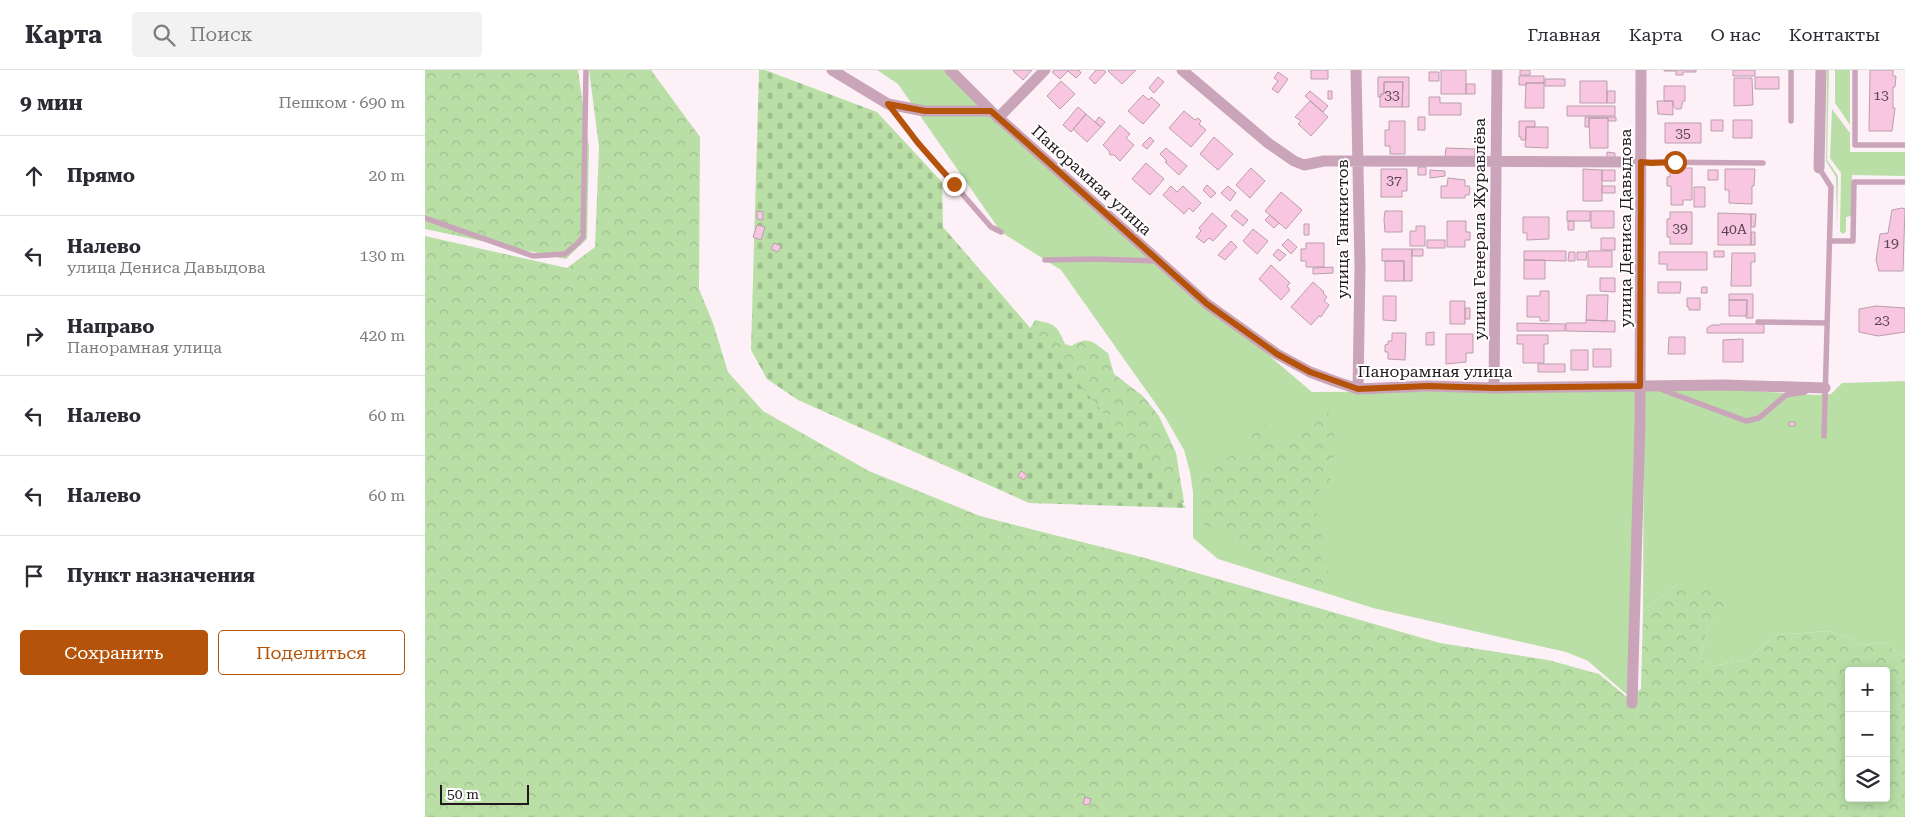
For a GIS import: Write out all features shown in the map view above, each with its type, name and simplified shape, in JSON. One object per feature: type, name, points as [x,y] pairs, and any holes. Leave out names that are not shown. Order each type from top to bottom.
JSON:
[{"type":"street","points":[[832,70],[888,104],[925,111],[994,115],[1045,70]]},
{"type":"street","name":"Панорамная улица","points":[[950,70],[994,115],[1207,304],[1277,354],[1310,372],[1358,389],[1428,386],[1494,388],[1723,385],[1825,388]]},
{"type":"street","points":[[1182,70],[1268,143],[1294,161],[1304,165],[1324,162],[1641,162]]},
{"type":"street","name":"улица Танкистов","points":[[1356,70],[1359,162],[1358,389]]},
{"type":"street","name":"улица Генерала Журавлёва","points":[[1494,388],[1497,70]]},
{"type":"street","name":"улица Дениса Давыдова","points":[[1632,703],[1645,386],[1641,70]]},
{"type":"street","points":[[1819,168],[1821,70]]},
{"type":"lane","points":[[425,218],[533,256],[565,254],[578,244],[583,237],[586,70]]},
{"type":"lane","points":[[1791,70],[1791,121]]},
{"type":"lane","points":[[1855,70],[1855,145],[1905,145]]},
{"type":"lane","points":[[888,104],[918,143],[991,227],[1001,232]]},
{"type":"lane","points":[[1641,162],[1763,164]]},
{"type":"lane","points":[[1819,168],[1831,187],[1824,436]]},
{"type":"lane","points":[[1830,241],[1853,241],[1854,182],[1905,182]]},
{"type":"lane","points":[[1045,260],[1093,259],[1160,262]]},
{"type":"lane","points":[[1758,322],[1826,323]]},
{"type":"lane","points":[[1645,386],[1746,421],[1759,418],[1786,395],[1825,388]]},
{"type":"green space","points":[[425,70],[578,70],[589,147],[587,239],[566,259],[425,229]]},
{"type":"green space","points":[[589,70],[651,70],[700,137],[699,289],[713,323],[728,372],[763,411],[869,471],[980,516],[1145,558],[1440,643],[1548,660],[1599,674],[1628,698],[1641,689],[1643,611],[1676,585],[1701,586],[1724,591],[1726,605],[1708,627],[1700,658],[1712,666],[1747,660],[1774,635],[1829,631],[1865,645],[1885,642],[1898,654],[1905,657],[1905,817],[425,817],[425,236],[567,268],[595,247],[599,147]]},
{"type":"green space","points":[[759,70],[765,70],[877,112],[942,182],[943,227],[1186,508],[1029,503],[798,400],[767,379],[751,350]]},
{"type":"green space","points":[[877,70],[947,70],[991,118],[1312,392],[1636,390],[1632,699],[1588,661],[1566,652],[1373,608],[1218,559],[1193,538],[1193,492],[1190,472],[1184,450],[1165,417],[1061,270],[1001,232],[898,84]]},
{"type":"green space","points":[[1827,70],[1829,70],[1827,160],[1838,176],[1837,230],[1836,177],[1826,161]]},
{"type":"green space","points":[[1835,70],[1850,70],[1850,125],[1835,103]]},
{"type":"green space","points":[[1832,109],[1850,133],[1850,152],[1905,152],[1905,176],[1852,175],[1851,216],[1846,217],[1846,231],[1844,234],[1840,232],[1841,173],[1830,158]]},
{"type":"green space","points":[[1035,320],[1055,326],[1065,344],[1071,346],[1087,340],[1108,353],[1114,374],[1143,396],[1159,416],[1176,453],[1184,502],[1180,507],[1028,332]]},
{"type":"green space","points":[[1905,381],[1905,657],[1898,654],[1885,642],[1865,645],[1829,631],[1774,635],[1747,660],[1712,666],[1700,658],[1708,627],[1725,605],[1676,585],[1643,611],[1644,389],[1722,389],[1816,395],[1831,394],[1842,383]]},
{"type":"green space","points":[[1328,412],[1331,417],[1334,434],[1331,479],[1316,494],[1317,520],[1324,545],[1321,558],[1334,580],[1325,590],[1255,567],[1240,540],[1210,532],[1200,521],[1197,503],[1201,486],[1198,471],[1210,463],[1222,463],[1236,451],[1249,454],[1254,453],[1250,426],[1256,422],[1272,428],[1277,438],[1286,441],[1306,432]]},
{"type":"building","points":[[1014,70],[1032,70],[1023,80]]},
{"type":"building","points":[[1055,70],[1079,70],[1081,73],[1076,78],[1068,71],[1060,79],[1052,72]]},
{"type":"building","points":[[1096,70],[1106,72],[1095,84],[1089,78]]},
{"type":"building","points":[[1109,70],[1136,70],[1122,84]]},
{"type":"building","points":[[1311,70],[1328,70],[1328,79],[1311,79]]},
{"type":"building","points":[[1441,70],[1466,70],[1466,94],[1441,94]]},
{"type":"building","points":[[1520,70],[1530,70],[1530,75],[1520,75]]},
{"type":"building","points":[[1664,70],[1696,70],[1696,72],[1683,72],[1683,75],[1676,75],[1676,71]]},
{"type":"building","points":[[1733,70],[1755,70],[1755,76],[1733,76]]},
{"type":"building","points":[[1870,70],[1893,70],[1893,76],[1896,76],[1895,87],[1893,87],[1893,108],[1895,108],[1892,131],[1869,131]]},
{"type":"building","points":[[1278,72],[1288,79],[1278,93],[1272,89],[1278,81],[1274,78]]},
{"type":"building","points":[[1429,72],[1439,72],[1439,81],[1429,81]]},
{"type":"building","points":[[1519,76],[1544,76],[1544,83],[1519,85]]},
{"type":"building","points":[[1158,77],[1164,82],[1154,93],[1149,88]]},
{"type":"building","points":[[1378,77],[1409,77],[1409,107],[1402,107],[1403,82],[1384,82],[1384,94],[1378,97]]},
{"type":"building","points":[[1755,77],[1779,77],[1779,89],[1755,89]]},
{"type":"building","points":[[1734,78],[1752,78],[1753,105],[1734,106]]},
{"type":"building","points":[[1545,79],[1565,79],[1565,86],[1545,86]]},
{"type":"building","points":[[1061,81],[1075,94],[1060,109],[1047,96]]},
{"type":"building","points":[[1580,81],[1607,81],[1607,103],[1580,103]]},
{"type":"building","points":[[1384,82],[1403,82],[1402,107],[1380,107],[1380,97],[1381,94],[1384,94]]},
{"type":"building","points":[[1526,83],[1544,83],[1544,108],[1525,108]]},
{"type":"building","points":[[1466,84],[1475,84],[1475,94],[1466,94]]},
{"type":"building","points":[[1664,86],[1685,86],[1685,101],[1683,101],[1681,109],[1676,109],[1673,101],[1664,101]]},
{"type":"building","points":[[1310,91],[1328,106],[1323,112],[1305,96]]},
{"type":"building","points":[[1328,91],[1332,91],[1332,99],[1328,99]]},
{"type":"building","points":[[1607,91],[1615,91],[1615,103],[1607,103]]},
{"type":"building","points":[[1143,95],[1149,100],[1151,97],[1160,105],[1143,124],[1128,111]]},
{"type":"building","points":[[1429,97],[1440,97],[1440,103],[1461,103],[1461,115],[1429,115]]},
{"type":"building","points":[[1310,101],[1328,117],[1311,136],[1298,124],[1301,121],[1295,117]]},
{"type":"building","points":[[1657,101],[1673,101],[1673,115],[1658,114]]},
{"type":"building","points":[[1567,106],[1615,106],[1615,116],[1567,116]]},
{"type":"building","points":[[1078,107],[1086,114],[1071,132],[1063,125]]},
{"type":"building","points":[[1184,111],[1195,120],[1198,118],[1201,121],[1199,124],[1206,130],[1191,147],[1169,128]]},
{"type":"building","points":[[1086,114],[1101,127],[1087,142],[1073,129]]},
{"type":"building","points":[[1099,117],[1105,122],[1101,127],[1095,122]]},
{"type":"building","points":[[1418,117],[1425,117],[1425,130],[1418,130]]},
{"type":"building","points":[[1585,117],[1616,117],[1616,121],[1608,121],[1608,118],[1589,118],[1589,127],[1585,127]]},
{"type":"building","points":[[1589,118],[1608,118],[1608,148],[1590,148]]},
{"type":"building","points":[[1711,120],[1723,120],[1723,131],[1711,131]]},
{"type":"building","points":[[1733,120],[1752,120],[1752,138],[1733,138]]},
{"type":"building","points":[[1389,121],[1405,121],[1405,154],[1390,154],[1390,146],[1385,146],[1385,130],[1389,130]]},
{"type":"building","points":[[1519,121],[1535,121],[1535,127],[1526,127],[1526,140],[1521,140],[1521,137],[1519,137]]},
{"type":"building","points":[[1665,123],[1701,123],[1701,143],[1665,143]]},
{"type":"building","points":[[1120,125],[1130,134],[1126,138],[1134,145],[1120,161],[1114,155],[1110,155],[1103,145]]},
{"type":"building","points":[[1526,127],[1548,127],[1548,148],[1525,147]]},
{"type":"building","points":[[1150,137],[1154,141],[1147,149],[1142,145]]},
{"type":"building","points":[[1214,137],[1233,154],[1218,170],[1200,154]]},
{"type":"building","points":[[1166,148],[1187,166],[1179,175],[1165,162],[1167,161],[1160,154]]},
{"type":"building","points":[[1446,148],[1475,149],[1475,157],[1445,157]]},
{"type":"building","points":[[1607,152],[1615,153],[1615,158],[1607,158]]},
{"type":"building","points":[[1146,163],[1164,179],[1150,195],[1132,179]]},
{"type":"building","points":[[1418,167],[1426,167],[1426,175],[1418,175]]},
{"type":"building","points":[[1251,168],[1265,181],[1250,198],[1236,185]]},
{"type":"building","points":[[1670,168],[1692,168],[1692,200],[1683,200],[1683,205],[1671,205],[1671,186],[1667,186]]},
{"type":"building","points":[[1381,169],[1407,169],[1407,191],[1402,191],[1402,197],[1381,197]]},
{"type":"building","points":[[1583,169],[1602,170],[1602,201],[1583,201]]},
{"type":"building","points":[[1725,169],[1755,169],[1754,186],[1752,186],[1752,204],[1729,203],[1729,190],[1725,190]]},
{"type":"building","points":[[1430,170],[1445,171],[1445,176],[1430,178]]},
{"type":"building","points":[[1602,170],[1615,170],[1615,181],[1602,181]]},
{"type":"building","points":[[1708,170],[1718,170],[1718,180],[1708,180]]},
{"type":"building","points":[[1448,178],[1465,180],[1465,186],[1469,186],[1470,189],[1469,195],[1465,195],[1465,198],[1441,198],[1441,186],[1447,186]]},
{"type":"building","points":[[1207,185],[1216,193],[1211,198],[1203,190]]},
{"type":"building","points":[[1171,186],[1177,192],[1183,186],[1201,203],[1193,212],[1189,208],[1184,214],[1163,195]]},
{"type":"building","points":[[1228,186],[1236,193],[1230,201],[1221,193]]},
{"type":"building","points":[[1602,186],[1615,186],[1615,193],[1602,193]]},
{"type":"building","points":[[1694,187],[1705,187],[1705,207],[1694,207]]},
{"type":"building","points":[[1281,192],[1302,210],[1286,229],[1265,211]]},
{"type":"building","points":[[1905,209],[1903,271],[1879,271],[1876,260],[1880,234],[1888,233],[1892,210]]},
{"type":"building","points":[[1236,210],[1248,220],[1243,226],[1231,216]]},
{"type":"building","points":[[757,211],[763,212],[763,220],[757,219]]},
{"type":"building","points":[[1385,211],[1402,211],[1402,232],[1385,232]]},
{"type":"building","points":[[1567,211],[1590,211],[1590,221],[1567,221]]},
{"type":"building","points":[[1591,211],[1614,211],[1614,228],[1591,228]]},
{"type":"building","points":[[1670,212],[1692,212],[1692,244],[1670,244],[1670,237],[1667,237],[1667,219],[1670,219]]},
{"type":"building","points":[[1212,213],[1227,226],[1213,241],[1209,238],[1204,243],[1196,237],[1201,231],[1199,228]]},
{"type":"building","points":[[1718,213],[1751,214],[1751,245],[1718,245]]},
{"type":"building","points":[[1751,214],[1756,214],[1755,227],[1751,227]]},
{"type":"building","points":[[1270,215],[1279,223],[1274,228],[1265,220]]},
{"type":"building","points":[[1523,217],[1549,217],[1549,239],[1527,240],[1527,233],[1523,233]]},
{"type":"building","points":[[1447,221],[1466,221],[1466,232],[1470,232],[1470,240],[1465,240],[1465,247],[1447,247]]},
{"type":"building","points":[[1568,221],[1574,221],[1574,230],[1568,230]]},
{"type":"building","points":[[1304,224],[1309,224],[1309,235],[1304,235]]},
{"type":"building","points":[[757,225],[765,227],[761,240],[753,237]]},
{"type":"building","points":[[1416,226],[1425,226],[1425,246],[1410,246],[1410,231],[1416,231]]},
{"type":"building","points":[[1253,229],[1268,241],[1257,254],[1243,241]]},
{"type":"building","points":[[1751,232],[1755,232],[1755,245],[1751,245]]},
{"type":"building","points":[[1601,238],[1615,238],[1615,250],[1601,250]]},
{"type":"building","points":[[1288,239],[1297,247],[1291,254],[1282,245]]},
{"type":"building","points":[[1427,240],[1445,240],[1445,248],[1427,248]]},
{"type":"building","points":[[1231,241],[1237,247],[1225,260],[1218,255]]},
{"type":"building","points":[[774,243],[781,246],[778,252],[771,249]]},
{"type":"building","points":[[1306,243],[1324,243],[1324,267],[1306,267],[1306,261],[1301,261],[1301,249],[1306,249]]},
{"type":"building","points":[[1278,249],[1286,255],[1280,261],[1273,255]]},
{"type":"building","points":[[1382,249],[1412,249],[1412,281],[1404,281],[1404,261],[1382,261]]},
{"type":"building","points":[[1412,249],[1423,249],[1423,256],[1412,256]]},
{"type":"building","points":[[1524,251],[1566,251],[1566,261],[1524,260]]},
{"type":"building","points":[[1588,251],[1612,251],[1612,267],[1588,267]]},
{"type":"building","points":[[1714,251],[1724,251],[1724,257],[1714,257]]},
{"type":"building","points":[[1569,252],[1575,252],[1575,261],[1568,261]]},
{"type":"building","points":[[1577,252],[1587,252],[1586,260],[1577,260]]},
{"type":"building","points":[[1659,252],[1707,252],[1707,270],[1667,270],[1667,264],[1659,264]]},
{"type":"building","points":[[1732,253],[1755,253],[1755,262],[1751,262],[1751,286],[1731,286]]},
{"type":"building","points":[[1524,260],[1545,260],[1545,279],[1524,279]]},
{"type":"building","points":[[1385,261],[1404,261],[1404,281],[1385,281]]},
{"type":"building","points":[[1271,265],[1290,283],[1287,286],[1290,290],[1281,300],[1259,279]]},
{"type":"building","points":[[1333,267],[1333,273],[1313,274],[1313,268]]},
{"type":"building","points":[[1600,278],[1615,278],[1615,292],[1600,291]]},
{"type":"building","points":[[1313,282],[1324,292],[1327,297],[1324,301],[1329,305],[1321,317],[1319,316],[1311,325],[1291,307]]},
{"type":"building","points":[[1658,282],[1681,282],[1680,293],[1658,293]]},
{"type":"building","points":[[1702,287],[1707,287],[1707,293],[1701,293]]},
{"type":"building","points":[[1540,291],[1549,291],[1549,321],[1540,321],[1540,317],[1527,317],[1527,296],[1540,296]]},
{"type":"building","points":[[1729,294],[1753,294],[1753,318],[1746,318],[1747,300],[1729,300]]},
{"type":"building","points":[[1587,295],[1608,295],[1607,321],[1586,320]]},
{"type":"building","points":[[1383,296],[1396,296],[1396,321],[1383,320]]},
{"type":"building","points":[[1687,298],[1700,298],[1700,310],[1689,310]]},
{"type":"building","points":[[1729,300],[1747,300],[1747,316],[1729,316]]},
{"type":"building","points":[[1450,301],[1465,301],[1465,324],[1450,324]]},
{"type":"building","points":[[1876,306],[1905,308],[1905,332],[1878,336],[1859,332],[1859,309]]},
{"type":"building","points":[[1465,308],[1470,308],[1470,319],[1465,319]]},
{"type":"building","points":[[1586,320],[1615,321],[1615,332],[1566,331],[1566,323],[1586,323]]},
{"type":"building","points":[[1517,323],[1565,324],[1565,331],[1517,331]]},
{"type":"building","points":[[1720,324],[1764,324],[1764,333],[1707,333],[1707,328]]},
{"type":"building","points":[[1434,332],[1434,345],[1426,345],[1426,333]]},
{"type":"building","points":[[1392,333],[1406,333],[1405,360],[1388,359],[1385,345],[1388,344],[1388,341],[1392,341]]},
{"type":"building","points":[[1446,334],[1473,334],[1473,353],[1466,353],[1466,362],[1446,364]]},
{"type":"building","points":[[1517,335],[1548,335],[1548,344],[1544,344],[1544,363],[1523,363],[1523,344],[1517,344]]},
{"type":"building","points":[[1669,337],[1685,337],[1685,354],[1668,354]]},
{"type":"building","points":[[1743,339],[1743,362],[1723,362],[1723,340]]},
{"type":"building","points":[[1593,349],[1611,349],[1611,367],[1593,367]]},
{"type":"building","points":[[1571,350],[1588,350],[1588,370],[1571,370]]},
{"type":"building","points":[[1538,364],[1565,364],[1565,372],[1538,372]]},
{"type":"building","points":[[1789,422],[1795,422],[1795,426],[1789,426]]},
{"type":"building","points":[[1021,471],[1027,475],[1024,480],[1018,476]]},
{"type":"building","points":[[1085,797],[1091,799],[1089,805],[1083,804]]},
{"type":"route","points":[[954,184],[918,143],[888,104],[925,111],[991,111],[1207,304],[1277,354],[1310,372],[1333,381],[1358,389],[1428,386],[1494,388],[1640,386],[1641,162],[1675,162]]}]
